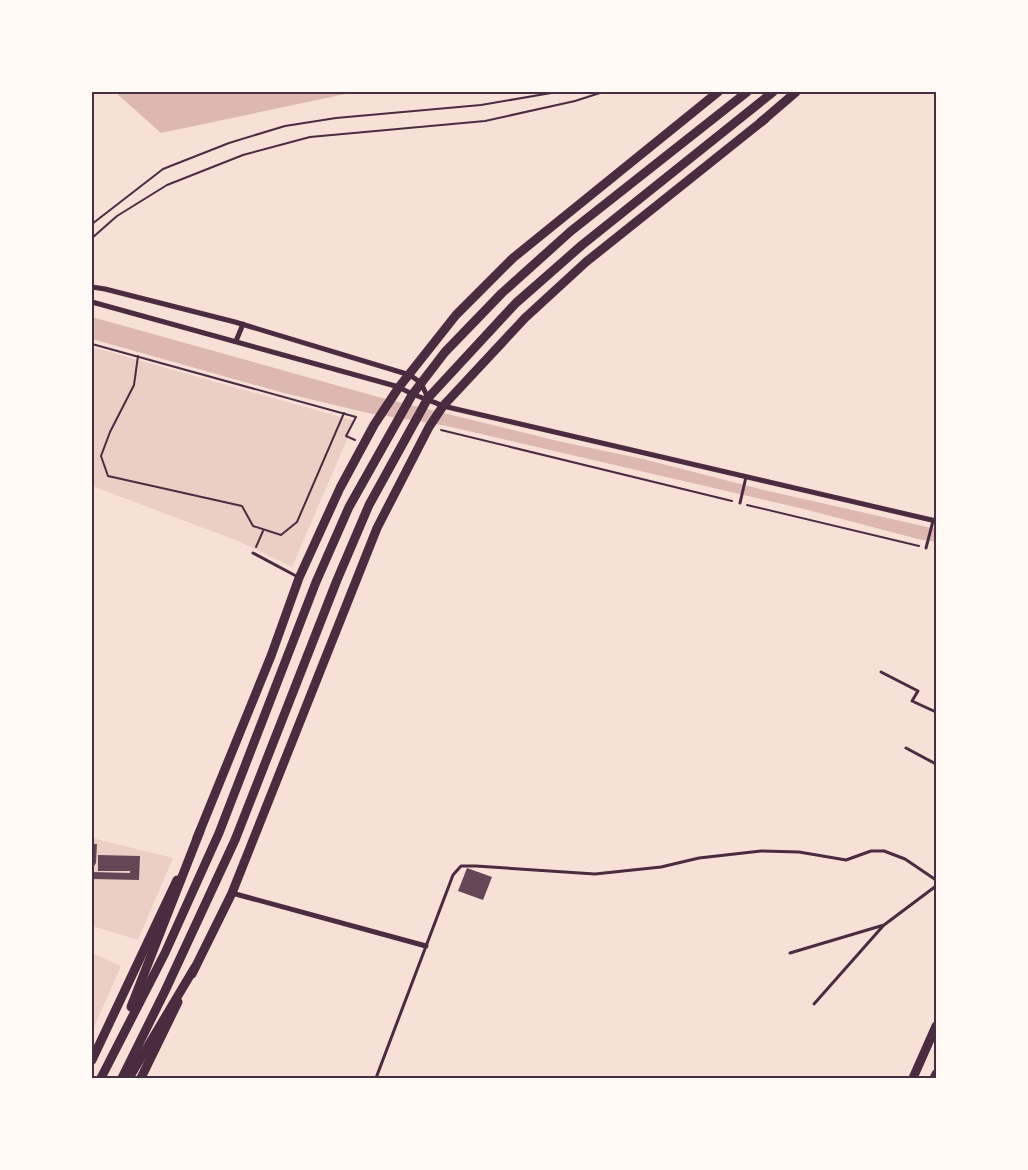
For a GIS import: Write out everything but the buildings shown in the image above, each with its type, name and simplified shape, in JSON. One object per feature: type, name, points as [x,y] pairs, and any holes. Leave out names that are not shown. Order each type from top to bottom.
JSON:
[{"type":"main road","points":[[115,1048],[299,578],[340,488],[374,425],[399,387],[456,315],[513,258],[718,92]]},
{"type":"main road","points":[[101,1078],[165,953],[219,833],[316,582],[349,507],[411,395],[445,352],[502,293],[571,231],[747,92]]},
{"type":"main road","points":[[122,1078],[235,840],[337,580],[369,505],[428,399],[516,303],[582,245],[773,92]]},
{"type":"main road","points":[[141,1078],[232,893],[377,528],[429,427],[443,406],[525,318],[586,262],[798,92]]},
{"type":"main road","points":[[92,1060],[200,831]]},
{"type":"main road","points":[[129,1078],[195,968]]},
{"type":"main road","points":[[913,1078],[936,1026]]},
{"type":"main road","points":[[934,1078],[936,1074]]},
{"type":"street","points":[[92,287],[243,324],[410,375],[421,383],[428,399]]},
{"type":"street","points":[[92,302],[399,387],[411,395],[443,406],[935,521]]},
{"type":"street","points":[[236,341],[243,324]]},
{"type":"street","points":[[232,893],[426,946]]},
{"type":"lane","points":[[740,503],[746,477]]},
{"type":"lane","points":[[926,548],[935,521]]},
{"type":"lane","points":[[253,553],[299,578]]},
{"type":"lane","points":[[881,672],[918,691],[912,701],[936,712]]},
{"type":"lane","points":[[906,748],[936,764]]},
{"type":"lane","points":[[376,1078],[453,875],[457,869],[465,866],[595,874],[661,867],[699,858],[761,851],[799,852],[846,860],[872,851],[884,851],[905,859],[936,880]]},
{"type":"lane","points":[[814,1004],[884,925],[936,886]]},
{"type":"lane","points":[[790,953],[884,925]]},
{"type":"path","points":[[92,224],[163,169],[229,143],[285,126],[336,118],[481,105],[557,92]]},
{"type":"path","points":[[92,237],[117,216],[167,185],[243,155],[310,137],[485,121],[575,101],[603,92]]},
{"type":"path","points":[[92,344],[356,417],[346,435],[356,440]]},
{"type":"path","points":[[138,357],[134,386],[110,432],[101,456],[108,476],[242,506],[253,526],[281,535],[297,522],[344,413]]},
{"type":"path","points":[[429,427],[926,548]]},
{"type":"path","points":[[253,553],[264,529]]},
{"type":"shaded area","points":[[115,92],[355,92],[161,133]]},
{"type":"shaded area","points":[[92,317],[382,398],[936,529],[936,542],[447,426],[368,413],[284,393],[92,339]]},
{"type":"shaded area","points":[[92,347],[355,421],[292,567],[238,541],[92,486]]},
{"type":"shaded area","points":[[92,838],[173,858],[138,940],[92,926]]},
{"type":"shaded area","points":[[92,953],[121,966],[92,1032]]}]
